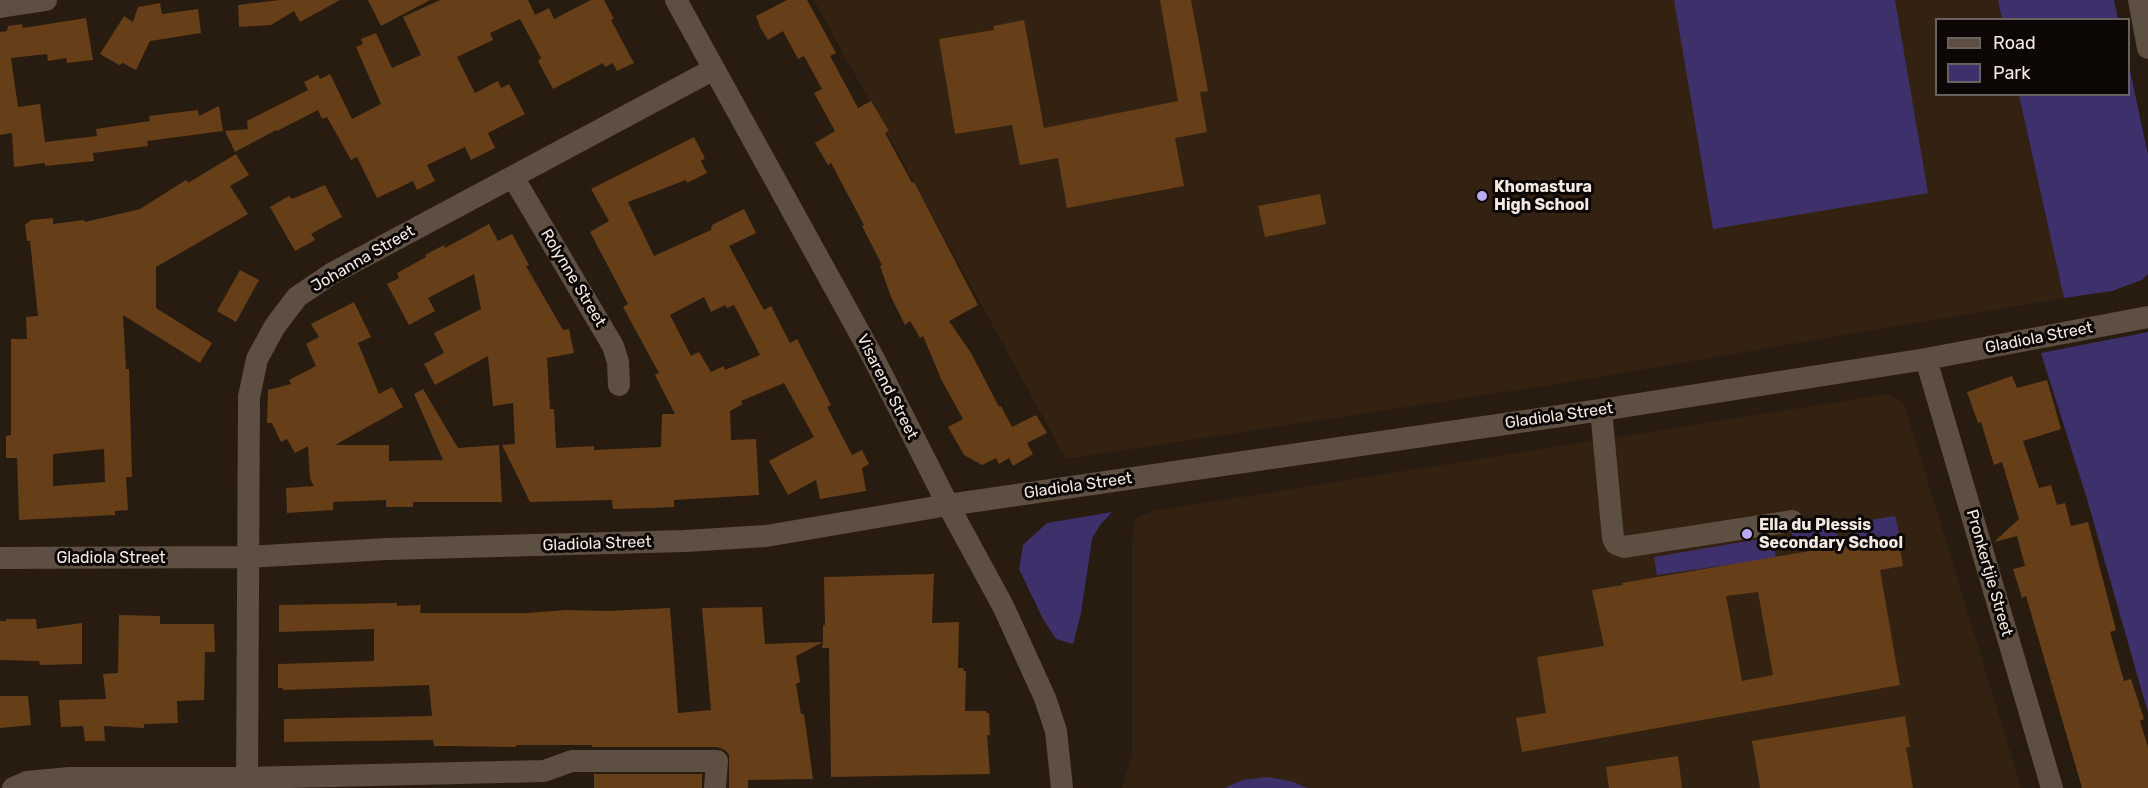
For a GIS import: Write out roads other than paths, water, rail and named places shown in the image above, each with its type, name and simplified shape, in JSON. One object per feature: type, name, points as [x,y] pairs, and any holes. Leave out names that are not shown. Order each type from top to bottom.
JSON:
[{"type":"street","points":[[0,7],[46,0]]},
{"type":"street","name":"Visarend Street","points":[[676,0],[874,359],[948,505],[1003,606],[1045,698],[1056,731],[1062,788]]},
{"type":"street","points":[[2139,0],[2148,48]]},
{"type":"street","name":"Johanna Street","points":[[247,783],[249,397],[257,359],[275,326],[297,297],[332,274],[714,69]]},
{"type":"street","name":"Rolynne Street","points":[[513,177],[614,346],[618,362],[619,385]]},
{"type":"street","name":"Gladiola Street","points":[[0,558],[247,557],[387,549],[685,541],[766,536],[948,505],[1601,410],[1926,359],[2148,317]]},
{"type":"street","name":"Pronkertjie Street","points":[[1926,359],[2052,788]]},
{"type":"street","points":[[1601,410],[1613,538],[1616,544],[1624,547],[1792,521]]},
{"type":"street","points":[[13,788],[27,782],[69,778],[247,783],[464,781],[544,771],[572,761],[717,761],[715,788]]},
{"type":"place","name":"Khomastura High School","points":[[1482,196]]},
{"type":"place","name":"Ella du Plessis Secondary School","points":[[1747,534]]}]
